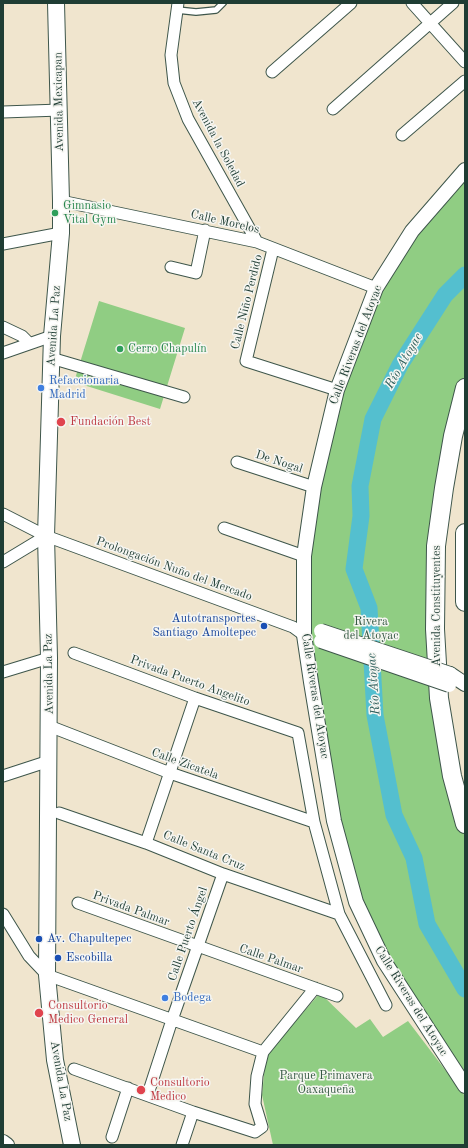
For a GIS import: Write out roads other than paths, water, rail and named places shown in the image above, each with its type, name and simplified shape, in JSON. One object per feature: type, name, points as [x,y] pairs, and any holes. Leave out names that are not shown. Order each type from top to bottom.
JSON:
[{"type":"main road","name":"Avenida Mexicapan","points":[[56,3],[62,201]]},
{"type":"main road","name":"Avenida La Paz","points":[[62,201],[61,233],[52,336],[46,536],[49,658],[47,975],[55,1060],[72,1145]]},
{"type":"main road","name":"Avenida Constituyentes","points":[[465,388],[453,436],[436,546],[435,629],[439,698],[452,776],[465,824]]},
{"type":"main road","points":[[465,537],[465,602]]},
{"type":"street","points":[[272,72],[351,3]]},
{"type":"street","points":[[412,3],[465,62]]},
{"type":"street","points":[[333,109],[454,3]]},
{"type":"street","name":"Avenida la Soledad","points":[[178,7],[171,55],[174,83],[188,119],[257,242]]},
{"type":"street","points":[[406,131],[465,81]]},
{"type":"street","points":[[3,112],[60,110]]},
{"type":"street","name":"Calle Riveras del Atoyac","points":[[465,170],[412,231],[376,288],[337,390],[314,487],[304,556],[301,629],[334,821],[356,902],[384,961],[465,1086]]},
{"type":"street","name":"Calle Morelos","points":[[62,201],[257,242],[376,288]]},
{"type":"street","points":[[171,267],[196,273],[205,230]]},
{"type":"street","points":[[3,244],[61,233]]},
{"type":"street","name":"Calle Niño Perdido","points":[[273,249],[246,361],[337,390]]},
{"type":"street","points":[[3,327],[22,336],[29,343]]},
{"type":"street","points":[[3,353],[52,336]]},
{"type":"street","points":[[51,358],[184,397]]},
{"type":"street","name":"De Nogal","points":[[237,462],[314,487]]},
{"type":"street","name":"Prolongación Nuño del Mercado","points":[[3,514],[46,536],[301,629]]},
{"type":"street","points":[[224,528],[304,556]]},
{"type":"street","points":[[3,562],[46,536]]},
{"type":"street","points":[[301,629],[465,684]]},
{"type":"street","name":"Privada Puerto Angelito","points":[[74,653],[195,698],[298,733],[314,822]]},
{"type":"street","points":[[3,672],[49,658]]},
{"type":"street","points":[[449,679],[465,691]]},
{"type":"street","points":[[146,843],[195,698]]},
{"type":"street","name":"Calle Zicatela","points":[[49,726],[170,773],[314,822]]},
{"type":"street","points":[[3,776],[49,761]]},
{"type":"street","name":"Calle Santa Cruz","points":[[59,813],[146,843],[223,874],[339,914]]},
{"type":"street","points":[[314,822],[339,914],[386,1005]]},
{"type":"street","name":"Calle Puerto Ángel","points":[[148,1094],[223,874]]},
{"type":"street","name":"Privada Palmar","points":[[78,903],[198,948]]},
{"type":"street","points":[[3,914],[29,956],[47,975],[263,1052]]},
{"type":"street","name":"Calle Palmar","points":[[198,948],[336,996]]},
{"type":"street","points":[[74,1069],[148,1094],[193,1112],[255,1132],[262,1127],[255,1104],[257,1076],[263,1052],[316,988]]},
{"type":"street","points":[[112,1137],[128,1088]]},
{"type":"street","points":[[182,1145],[193,1112]]},
{"type":"street","points":[[3,1142],[7,1145]]},
{"type":"lane","points":[[178,7],[196,12],[216,10],[223,3]]},
{"type":"waterway","name":"Río Atoyac","points":[[465,275],[445,295],[400,365],[373,419],[360,486],[361,516],[354,569],[369,608],[375,715],[394,815],[414,858],[427,924],[465,989]]},
{"type":"place","name":"Gimnasio Vital Gym","points":[[55,213]]},
{"type":"place","name":"Cerro Chapulín","points":[[120,349]]},
{"type":"place","name":"Refaccionaria Madrid","points":[[41,388]]},
{"type":"place","name":"Fundación Best","points":[[61,422]]},
{"type":"place","name":"Autotransportes Santiago Amoltepec","points":[[264,626]]},
{"type":"place","name":"Av. Chapultepec","points":[[39,939]]},
{"type":"place","name":"Escobilla","points":[[58,958]]},
{"type":"place","name":"Bodega","points":[[165,998]]},
{"type":"place","name":"Consultorio Medico General","points":[[39,1013]]},
{"type":"place","name":"Consultorio Medico","points":[[141,1090]]},
{"type":"park label","name":"Rivera del Atoyac","points":[[371,629]]},
{"type":"park label","name":"Parque Primavera Oaxaqueña","points":[[326,1083]]}]
